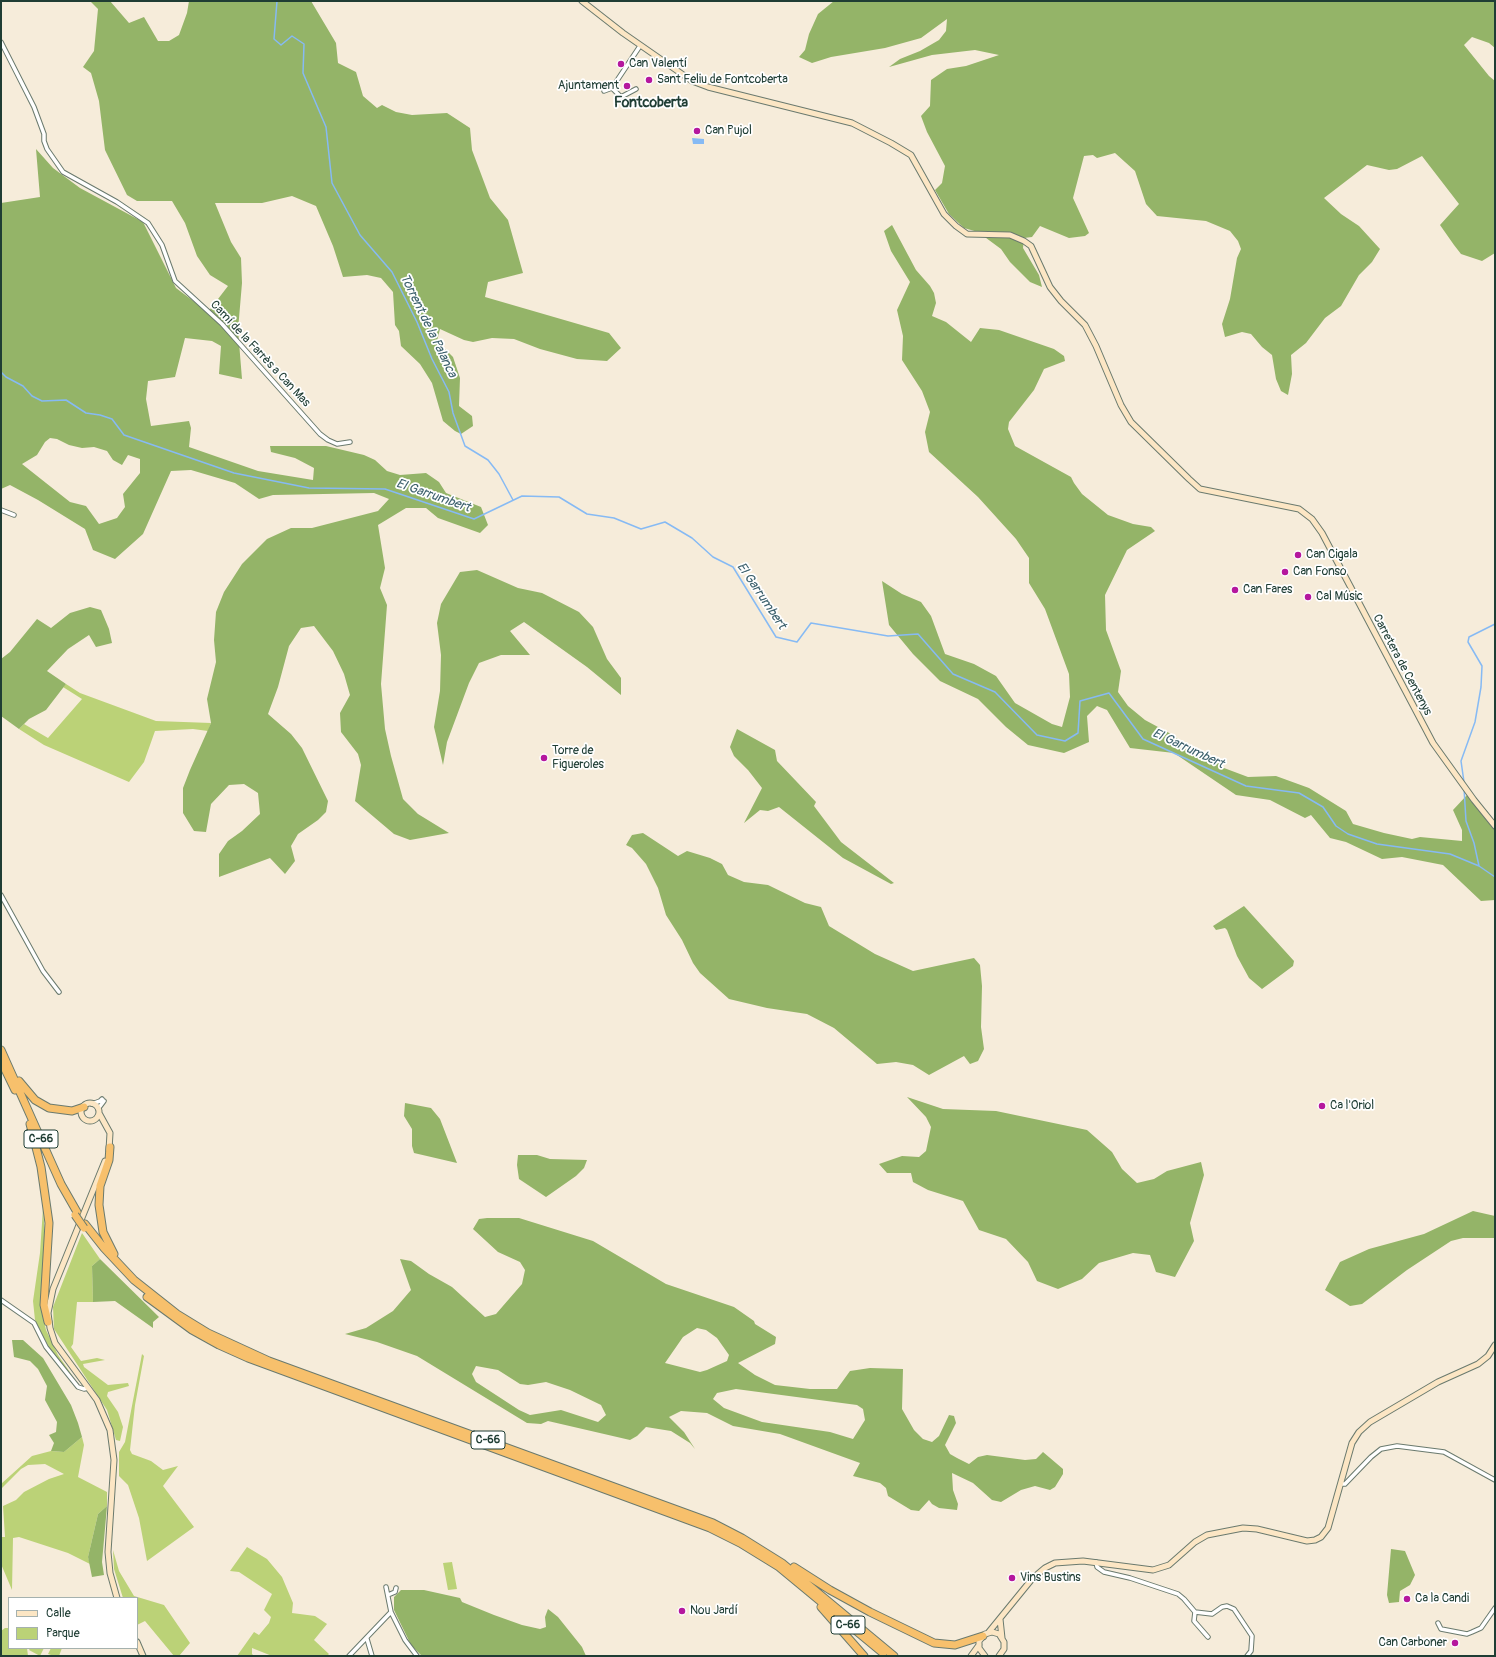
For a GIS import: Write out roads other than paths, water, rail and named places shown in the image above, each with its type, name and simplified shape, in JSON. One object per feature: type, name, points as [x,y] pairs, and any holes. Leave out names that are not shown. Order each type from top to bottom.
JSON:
[{"type":"highway","name":"C-66","points":[[1,1050],[76,1214]]},
{"type":"highway","name":"C-66","points":[[1,1061],[58,1186],[76,1214],[107,1258],[140,1291],[170,1315],[219,1345],[264,1365],[693,1521],[751,1546],[791,1576],[887,1656]]},
{"type":"highway","points":[[8,1064],[30,1095],[41,1104],[49,1108],[72,1111],[84,1107]]},
{"type":"highway","points":[[30,1124],[41,1167],[49,1223],[44,1305],[48,1322]]},
{"type":"highway","points":[[110,1147],[99,1195],[100,1218],[102,1232],[127,1273]]},
{"type":"highway","name":"C-66","points":[[85,1226],[127,1273],[151,1294],[190,1322],[240,1349],[269,1361],[695,1516],[751,1546],[794,1572],[894,1656]]},
{"type":"highway","points":[[864,1656],[815,1601],[755,1555],[751,1546],[760,1546],[830,1590],[923,1639],[944,1645],[955,1645],[985,1634]]},
{"type":"street","name":"Carretera de Centenys","points":[[582,1],[640,46],[692,81],[708,87],[852,123],[878,136],[911,156],[944,214],[967,234],[1010,235],[1031,246],[1050,287],[1061,301],[1085,325],[1096,346],[1121,405],[1132,422],[1189,479],[1200,489],[1296,508],[1312,519],[1322,533],[1392,669],[1433,743],[1474,800],[1495,826]]},
{"type":"street","name":"Camí de la Farrès a Can Mas","points":[[1,42],[34,107],[44,134],[44,141],[47,149],[63,172],[117,202],[148,223],[162,244],[175,281],[222,324],[320,434],[337,444],[350,442]]},
{"type":"street","points":[[604,91],[612,88],[640,46]]},
{"type":"street","points":[[612,88],[621,96],[636,89]]},
{"type":"street","points":[[1,510],[14,515]]},
{"type":"street","points":[[1,895],[43,970],[59,992]]},
{"type":"street","points":[[93,1120],[99,1111],[103,1100],[84,1107],[82,1112],[84,1118],[87,1120],[93,1120],[105,1124]]},
{"type":"street","points":[[92,1104],[99,1111],[110,1133],[110,1147],[53,1289],[48,1308],[48,1322],[55,1343],[89,1388],[104,1413],[113,1446],[114,1471],[108,1552],[110,1573],[117,1597]]},
{"type":"street","points":[[1,1300],[34,1323],[46,1347],[78,1387],[84,1389],[89,1388]]},
{"type":"street","points":[[971,1656],[985,1634],[1000,1620],[1006,1608],[1044,1568],[1065,1561],[1096,1562],[1149,1570],[1161,1568],[1169,1565],[1195,1542],[1207,1535],[1237,1528],[1257,1529],[1307,1540],[1315,1540],[1321,1537],[1328,1528],[1352,1444],[1364,1428],[1438,1382],[1478,1364],[1488,1356],[1495,1345]]},
{"type":"street","points":[[1340,1484],[1345,1484],[1371,1457],[1382,1449],[1397,1446],[1444,1452],[1495,1480]]},
{"type":"street","points":[[1096,1562],[1097,1567],[1104,1572],[1130,1578],[1174,1592],[1184,1599],[1195,1612],[1212,1614],[1222,1607],[1227,1606],[1234,1609],[1252,1636],[1251,1651],[1247,1656]]},
{"type":"street","points":[[386,1587],[391,1612],[405,1640],[417,1656]]},
{"type":"street","points":[[388,1595],[395,1592],[396,1588]]},
{"type":"street","points":[[1438,1623],[1441,1629],[1467,1634],[1481,1628],[1495,1608]]},
{"type":"street","points":[[350,1656],[391,1612]]},
{"type":"street","points":[[1195,1612],[1194,1621],[1208,1637]]},
{"type":"street","points":[[999,1656],[1005,1647],[1002,1638],[1000,1620]]},
{"type":"street","points":[[985,1634],[997,1633],[1002,1638]]},
{"type":"street","points":[[367,1639],[372,1656]]},
{"type":"street","points":[[138,1644],[143,1656]]},
{"type":"street","points":[[979,1645],[980,1651],[984,1656]]},
{"type":"water","points":[[692,138],[704,139],[704,144],[693,144]]},
{"type":"waterway","name":"Torrent de la Palanca","points":[[277,1],[274,39],[281,45],[292,36],[304,44],[303,73],[326,127],[332,183],[360,235],[392,272],[449,392],[453,413],[465,446],[488,460],[499,474],[513,500]]},
{"type":"waterway","name":"El Garrumbert","points":[[1,372],[6,377],[23,386],[32,396],[42,401],[66,400],[86,413],[112,419],[124,435],[234,473],[309,488],[385,489],[474,519],[522,496],[559,497],[587,514],[614,518],[641,529],[665,522],[692,538],[713,557],[733,567],[776,637],[797,642],[811,623],[888,636],[918,634],[953,674],[995,692],[1037,735],[1065,741],[1078,733],[1080,701],[1109,693],[1143,739],[1246,786],[1299,793],[1323,807],[1336,826],[1348,834],[1377,844],[1450,854],[1479,866],[1495,877]]},
{"type":"waterway","points":[[1464,782],[1461,761],[1475,722],[1481,687],[1482,666],[1468,642],[1469,637],[1495,624]]},
{"type":"waterway","points":[[1464,788],[1466,821],[1474,843],[1479,866]]},
{"type":"place","name":"Can Valentí","points":[[621,64]]},
{"type":"place","name":"Sant Feliu de Fontcoberta","points":[[649,80]]},
{"type":"place","name":"Ajuntament","points":[[627,86]]},
{"type":"place","name":"Can Pujol","points":[[697,131]]},
{"type":"place","name":"Can Cigala","points":[[1298,555]]},
{"type":"place","name":"Can Fonso","points":[[1285,572]]},
{"type":"place","name":"Can Fares","points":[[1235,590]]},
{"type":"place","name":"Cal Músic","points":[[1308,597]]},
{"type":"place","name":"Torre de Figueroles","points":[[544,758]]},
{"type":"place","name":"Ca l'Oriol","points":[[1322,1106]]},
{"type":"place","name":"Vins Bustins","points":[[1012,1578]]},
{"type":"place","name":"Ca la Candi","points":[[1407,1599]]},
{"type":"place","name":"Nou Jardí","points":[[682,1611]]},
{"type":"place","name":"Can Carboner","points":[[1455,1643]]},
{"type":"district","name":"Fontcoberta","points":[[651,103]]}]
